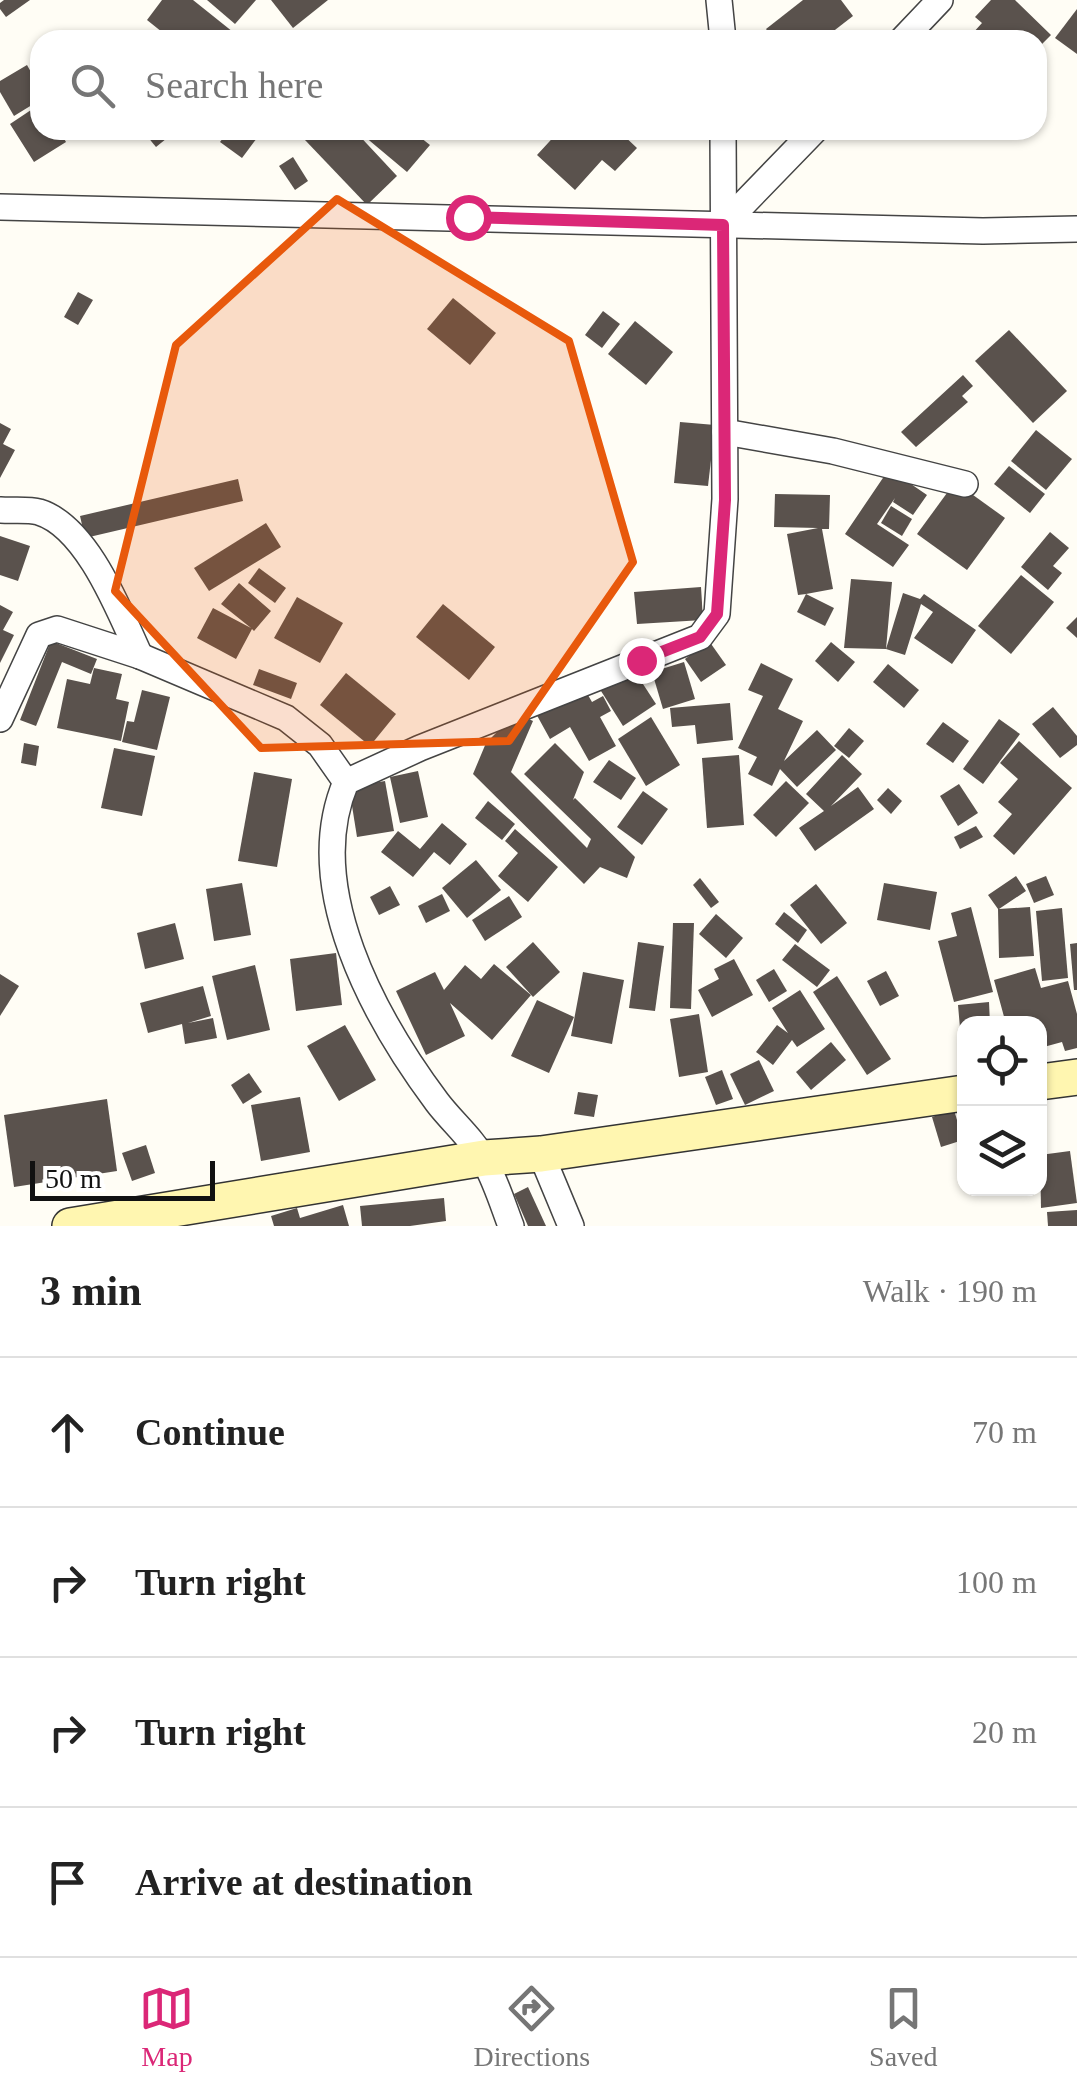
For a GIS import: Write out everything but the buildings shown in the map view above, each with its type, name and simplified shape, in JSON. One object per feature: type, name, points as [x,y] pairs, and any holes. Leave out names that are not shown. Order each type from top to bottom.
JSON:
[{"type":"street","points":[[719,0],[722,30]]},
{"type":"street","points":[[912,30],[940,0]]},
{"type":"street","points":[[512,1226],[484,1158],[437,1102],[390,1031],[350,953],[334,871],[335,808],[346,782],[420,748],[700,637],[717,614],[725,500],[724,140]]},
{"type":"street","points":[[723,225],[805,140]]},
{"type":"street","points":[[0,206],[983,231],[1077,229]]},
{"type":"street","points":[[725,432],[833,451],[965,484]]},
{"type":"street","points":[[0,510],[40,512],[78,539],[105,582],[140,656]]},
{"type":"street","points":[[0,719],[38,635],[57,629],[140,656],[286,718],[320,745],[346,782]]},
{"type":"street","points":[[1047,1081],[1077,1077]]},
{"type":"street","points":[[70,1226],[484,1158],[540,1154],[957,1094]]},
{"type":"street","points":[[540,1154],[571,1226]]},
{"type":"highlighted area","points":[[337,199],[569,341],[633,562],[509,741],[261,748],[115,591],[176,345]]},
{"type":"route","points":[[468,217],[723,225],[725,500],[717,614],[700,637],[641,660]]}]
